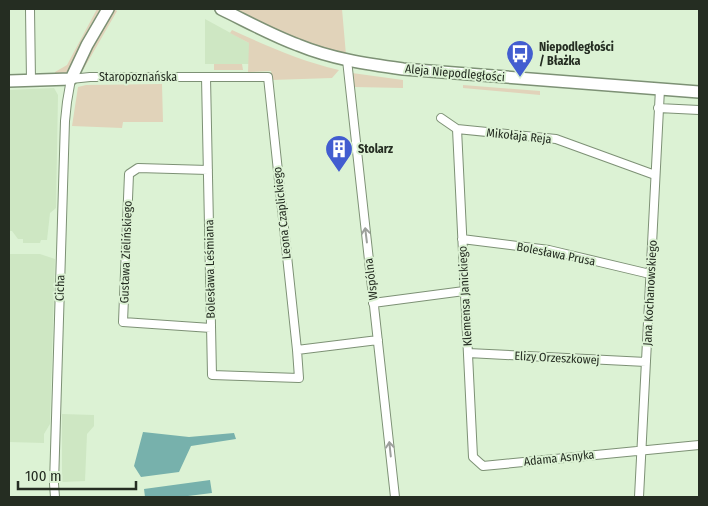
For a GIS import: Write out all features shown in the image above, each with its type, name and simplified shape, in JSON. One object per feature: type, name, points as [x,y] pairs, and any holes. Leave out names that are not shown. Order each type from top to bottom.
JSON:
[{"type":"street","points":[[30,9],[31,81]]},
{"type":"street","points":[[71,79],[87,45],[108,9]]},
{"type":"street","name":"Aleja Niepodległości","points":[[221,9],[299,46],[347,60],[403,69],[699,92]]},
{"type":"street","name":"Wspólna","points":[[347,60],[395,497]]},
{"type":"street","name":"Staropoznańska","points":[[9,81],[90,77],[268,77]]},
{"type":"street","name":"Bolesława Leśmiana","points":[[206,77],[212,374],[299,378]]},
{"type":"street","name":"Leona Czaplickiego","points":[[268,77],[299,378]]},
{"type":"street","name":"Cicha","points":[[55,497],[65,121],[66,102],[71,79]]},
{"type":"street","name":"Jana Kochanowskiego","points":[[639,497],[660,89]]},
{"type":"street","points":[[658,108],[699,110]]},
{"type":"street","name":"Mikołaja Reja","points":[[441,118],[457,129],[556,139],[655,175]]},
{"type":"street","name":"Klemensa Janickiego","points":[[457,129],[473,457],[478,461]]},
{"type":"street","name":"Gustawa Zielińskiego","points":[[208,170],[138,168],[129,174],[123,322],[211,328]]},
{"type":"street","name":"Bolesława Prusa","points":[[462,239],[549,250],[650,274]]},
{"type":"street","points":[[373,303],[464,291]]},
{"type":"street","points":[[297,350],[378,340]]},
{"type":"street","name":"Elizy Orzeszkowej","points":[[468,353],[646,362]]},
{"type":"street","points":[[642,450],[699,445]]},
{"type":"street","name":"Adama Asnyka","points":[[478,461],[483,466],[642,450]]},
{"type":"shaded area","points":[[97,9],[100,9],[83,38],[68,71],[55,76],[55,72],[67,65]]},
{"type":"shaded area","points":[[114,9],[117,11],[83,70],[85,62]]},
{"type":"shaded area","points":[[235,9],[342,9],[346,55],[306,45]]},
{"type":"shaded area","points":[[205,19],[249,43],[250,64],[205,64]]},
{"type":"shaded area","points":[[232,30],[298,58],[339,70],[332,78],[272,80],[271,71],[248,72],[249,43],[230,33]]},
{"type":"shaded area","points":[[214,64],[242,64],[243,70],[214,70]]},
{"type":"shaded area","points":[[352,73],[403,80],[403,88],[353,87]]},
{"type":"shaded area","points":[[162,84],[163,122],[123,122],[122,128],[72,126],[78,87],[86,85]]},
{"type":"shaded area","points":[[463,85],[540,91],[540,95],[463,88]]},
{"type":"shaded area","points":[[54,88],[58,95],[56,208],[50,213],[47,240],[41,240],[40,243],[23,243],[23,239],[18,239],[12,231],[9,231],[9,90]]},
{"type":"shaded area","points":[[9,254],[40,254],[55,259],[50,424],[44,434],[44,443],[9,442]]},
{"type":"shaded area","points":[[62,414],[94,415],[94,426],[87,434],[85,481],[62,482]]},
{"type":"water","points":[[143,432],[189,437],[234,433],[236,439],[191,446],[179,472],[141,477],[134,466]]},
{"type":"water","points":[[210,480],[212,493],[180,497],[145,497],[144,489]]},
{"type":"place","name":"Niepodległości / Błażka","points":[[520,78]]},
{"type":"place","name":"Stolarz","points":[[339,173]]}]
